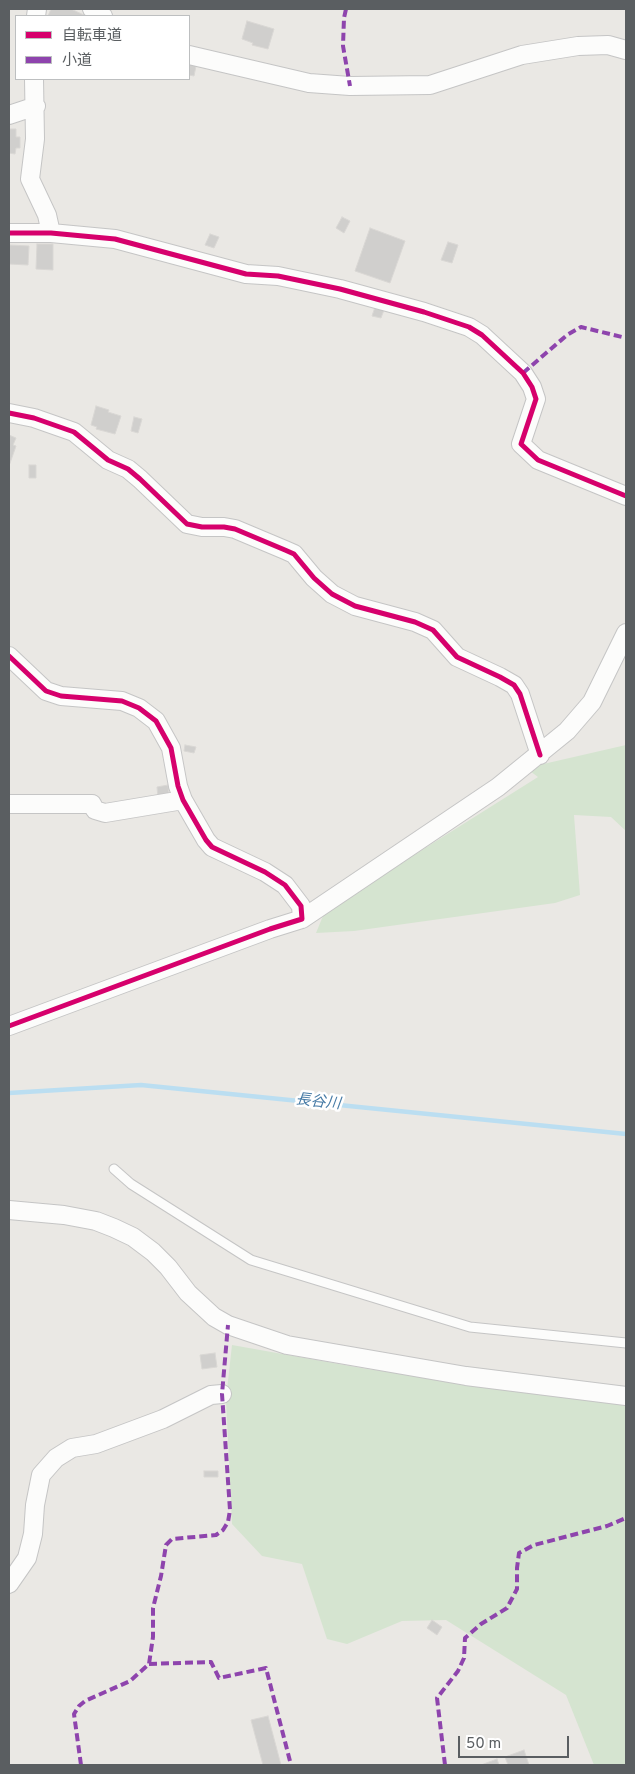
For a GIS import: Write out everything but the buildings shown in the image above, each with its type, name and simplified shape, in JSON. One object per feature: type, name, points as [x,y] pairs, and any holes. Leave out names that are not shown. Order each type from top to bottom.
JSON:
[{"type":"street","points":[[190,55],[309,83],[350,86],[430,85],[522,55],[578,46],[608,45],[626,50]]},
{"type":"street","points":[[34,80],[36,106],[35,139],[30,179],[47,216],[51,233]]},
{"type":"street","points":[[9,116],[36,106]]},
{"type":"street","points":[[9,233],[51,233],[115,239],[246,274],[278,276],[340,289],[424,312],[469,327],[482,335],[523,373],[532,388],[536,399],[521,444],[538,460],[626,496]]},
{"type":"street","points":[[9,413],[34,418],[74,432],[108,460],[128,469],[187,524],[202,528],[224,527],[235,529],[285,550],[294,554],[314,578],[332,594],[355,606],[415,622],[433,630],[456,657],[514,685],[520,694],[540,755]]},
{"type":"street","points":[[9,1026],[270,929],[302,919],[498,787],[540,755],[567,731],[592,702],[626,633]]},
{"type":"street","points":[[9,656],[46,691],[61,696],[122,701],[139,708],[156,721],[171,748],[178,786],[183,800],[200,831],[212,847],[265,872],[285,885],[301,906],[302,919]]},
{"type":"street","points":[[9,804],[92,804],[96,810],[105,813],[183,800]]},
{"type":"street","points":[[9,1210],[64,1215],[96,1221],[133,1237],[154,1252],[188,1293],[214,1317],[228,1325],[277,1342],[456,1374],[626,1396]]},
{"type":"street","points":[[9,1584],[27,1558],[33,1534],[35,1505],[41,1475],[56,1458],[72,1448],[96,1444],[163,1419],[211,1395],[222,1394]]},
{"type":"lane","points":[[114,1169],[130,1184],[251,1260],[470,1327],[626,1343]]},
{"type":"green space","points":[[626,745],[626,831],[611,817],[574,815],[580,895],[555,903],[354,931],[316,933],[325,911],[538,777],[526,768]]},
{"type":"green space","points":[[232,1345],[367,1369],[566,1395],[626,1406],[626,1765],[594,1765],[566,1695],[446,1620],[402,1621],[347,1644],[327,1639],[302,1564],[262,1556],[232,1524],[226,1399]]},
{"type":"waterway","name":"長谷川","points":[[9,1093],[141,1085],[626,1134]]},
{"type":"marked path","points":[[346,9],[343,46],[350,86]]},
{"type":"marked path","points":[[523,373],[567,335],[581,327],[626,338]]},
{"type":"marked path","points":[[81,1765],[74,1714],[79,1706],[85,1701],[130,1681],[149,1664],[153,1637],[153,1608],[166,1545],[172,1539],[216,1535],[223,1530],[228,1522],[230,1510],[222,1394],[228,1325]]},
{"type":"marked path","points":[[445,1765],[437,1698],[458,1671],[464,1658],[465,1638],[481,1624],[507,1608],[517,1589],[519,1553],[534,1545],[607,1526],[626,1518]]},
{"type":"marked path","points":[[149,1664],[211,1662],[219,1678],[266,1668],[291,1765]]},
{"type":"cycle path","points":[[9,233],[51,233],[115,239],[246,274],[278,276],[340,289],[424,312],[469,327],[482,335],[523,373],[532,387],[536,399],[521,444],[538,460],[626,496]]},
{"type":"cycle path","points":[[9,413],[34,418],[74,432],[108,460],[128,469],[187,524],[235,529],[285,550],[294,554],[314,578],[332,594],[355,606],[415,622],[433,630],[457,657],[514,685],[520,694],[540,755]]},
{"type":"cycle path","points":[[9,656],[46,691],[61,696],[122,701],[139,708],[156,721],[171,748],[178,786],[183,800],[206,840],[212,847],[265,872],[285,885],[301,906],[302,919],[270,929],[9,1026]]}]
